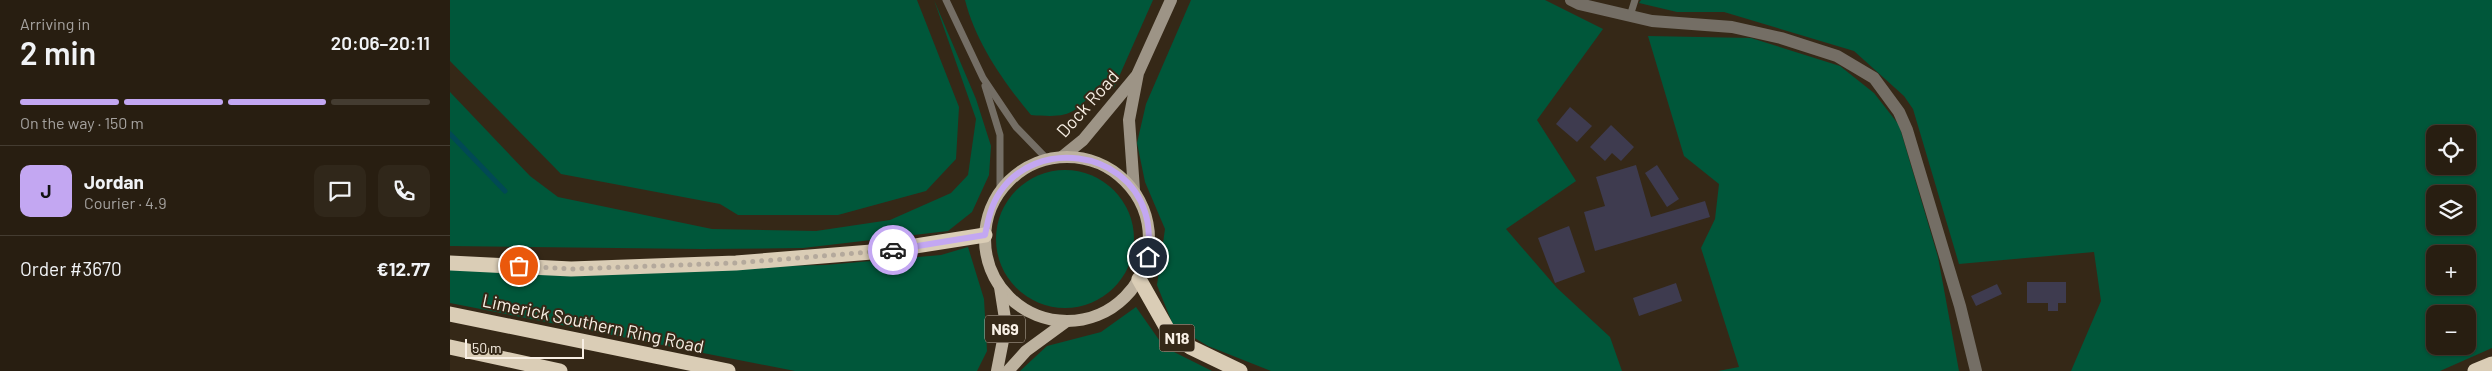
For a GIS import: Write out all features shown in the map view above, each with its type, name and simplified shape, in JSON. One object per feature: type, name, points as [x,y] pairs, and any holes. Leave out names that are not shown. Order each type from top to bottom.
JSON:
[{"type":"highway","points":[[450,263],[571,269],[736,263],[884,251],[985,235]]},
{"type":"highway","name":"N18","points":[[1139,280],[1169,332],[1190,347],[1240,371]]},
{"type":"highway","name":"Limerick Southern Ring Road","points":[[450,314],[728,371]]},
{"type":"highway","points":[[450,347],[560,371]]},
{"type":"highway","points":[[2475,371],[2492,364]]},
{"type":"main road","name":"Dock Road","points":[[1134,190],[1129,120],[1138,73],[1171,0]]},
{"type":"main road","name":"Dock Road","points":[[1062,157],[1083,140],[1138,73]]},
{"type":"main road","name":"N69","points":[[1062,157],[1090,160],[1114,171],[1134,190],[1145,211],[1150,234],[1148,257],[1139,280],[1126,297],[1109,310],[1089,318],[1067,321],[1048,319],[1029,312],[1013,301],[1000,286],[988,262],[985,235],[989,213],[1000,192],[1013,177],[1029,166],[1048,159],[1062,157]]},
{"type":"main road","name":"N69","points":[[997,371],[1006,325],[1000,286]]},
{"type":"main road","name":"N69","points":[[1008,371],[1026,350],[1067,321]]},
{"type":"street","points":[[1571,0],[1579,4],[1652,21],[1732,27],[1781,38],[1837,56],[1874,78],[1899,112],[1907,130],[1960,306],[1976,371]]},
{"type":"lane","points":[[946,0],[983,78],[1016,127],[1048,159]]},
{"type":"lane","points":[[1630,16],[1635,0]]},
{"type":"lane","points":[[983,78],[1000,135],[1000,192]]},
{"type":"green space","points":[[450,0],[917,0],[959,107],[956,159],[926,191],[838,215],[738,215],[720,204],[561,174],[450,61]]},
{"type":"green space","points":[[934,0],[976,99],[991,146],[989,175],[972,212],[948,231],[803,248],[702,249],[450,246],[450,92],[530,176],[558,197],[712,229],[816,231],[890,220],[951,193],[968,175],[976,119]]},
{"type":"green space","points":[[965,0],[1153,0],[1114,88],[1099,85],[1083,103],[1070,112],[1063,115],[1044,116],[1031,115],[1010,89],[983,46]]},
{"type":"green space","points":[[1191,0],[1545,0],[1603,29],[1537,120],[1576,181],[1506,229],[1557,288],[1610,337],[1622,371],[1271,371],[1208,346],[1173,325],[1157,285],[1165,229],[1145,182],[1137,143],[1146,104]]},
{"type":"green space","points":[[1641,0],[2492,0],[2492,348],[2440,371],[2071,371],[2101,301],[2094,252],[1959,264],[1913,109],[1904,96],[1854,51],[1724,12],[1677,12],[1639,3]]},
{"type":"green space","points":[[1648,36],[1751,38],[1840,66],[1874,93],[1899,125],[1938,257],[1959,371],[1718,371],[1739,367],[1701,248],[1715,219],[1719,184],[1684,156]]},
{"type":"green space","points":[[1065,170],[1091,175],[1114,190],[1129,213],[1134,239],[1129,265],[1114,288],[1091,303],[1065,308],[1039,303],[1016,288],[1001,265],[996,239],[1001,213],[1016,190],[1039,175]]},
{"type":"green space","points":[[968,247],[984,299],[987,351],[977,371],[795,371],[450,303],[450,269],[518,272],[825,265],[941,255]]},
{"type":"green space","points":[[1136,307],[1164,347],[1212,371],[1020,371],[1047,346],[1101,332]]},
{"type":"building","points":[[1570,107],[1592,126],[1577,142],[1556,124]]},
{"type":"building","points":[[1611,125],[1634,147],[1621,161],[1612,153],[1605,161],[1590,147]]},
{"type":"building","points":[[1636,165],[1651,217],[1705,201],[1710,217],[1595,251],[1584,212],[1605,206],[1596,177]]},
{"type":"building","points":[[1657,165],[1679,199],[1667,207],[1645,173]]},
{"type":"building","points":[[1569,226],[1585,272],[1555,283],[1538,238]]},
{"type":"building","points":[[2027,282],[2066,282],[2066,303],[2058,303],[2058,311],[2048,311],[2048,303],[2027,303]]},
{"type":"building","points":[[1676,283],[1682,301],[1639,316],[1633,298]]},
{"type":"building","points":[[1997,284],[2002,294],[1976,306],[1971,296]]},
{"type":"waterway","points":[[450,134],[505,191]]},
{"type":"way so far","points":[[519,266],[571,269],[736,263],[893,250]]},
{"type":"route","points":[[893,250],[985,235],[989,213],[1000,192],[1013,177],[1029,166],[1048,159],[1062,157],[1090,160],[1114,171],[1134,190],[1145,211],[1150,234],[1148,257]]}]
